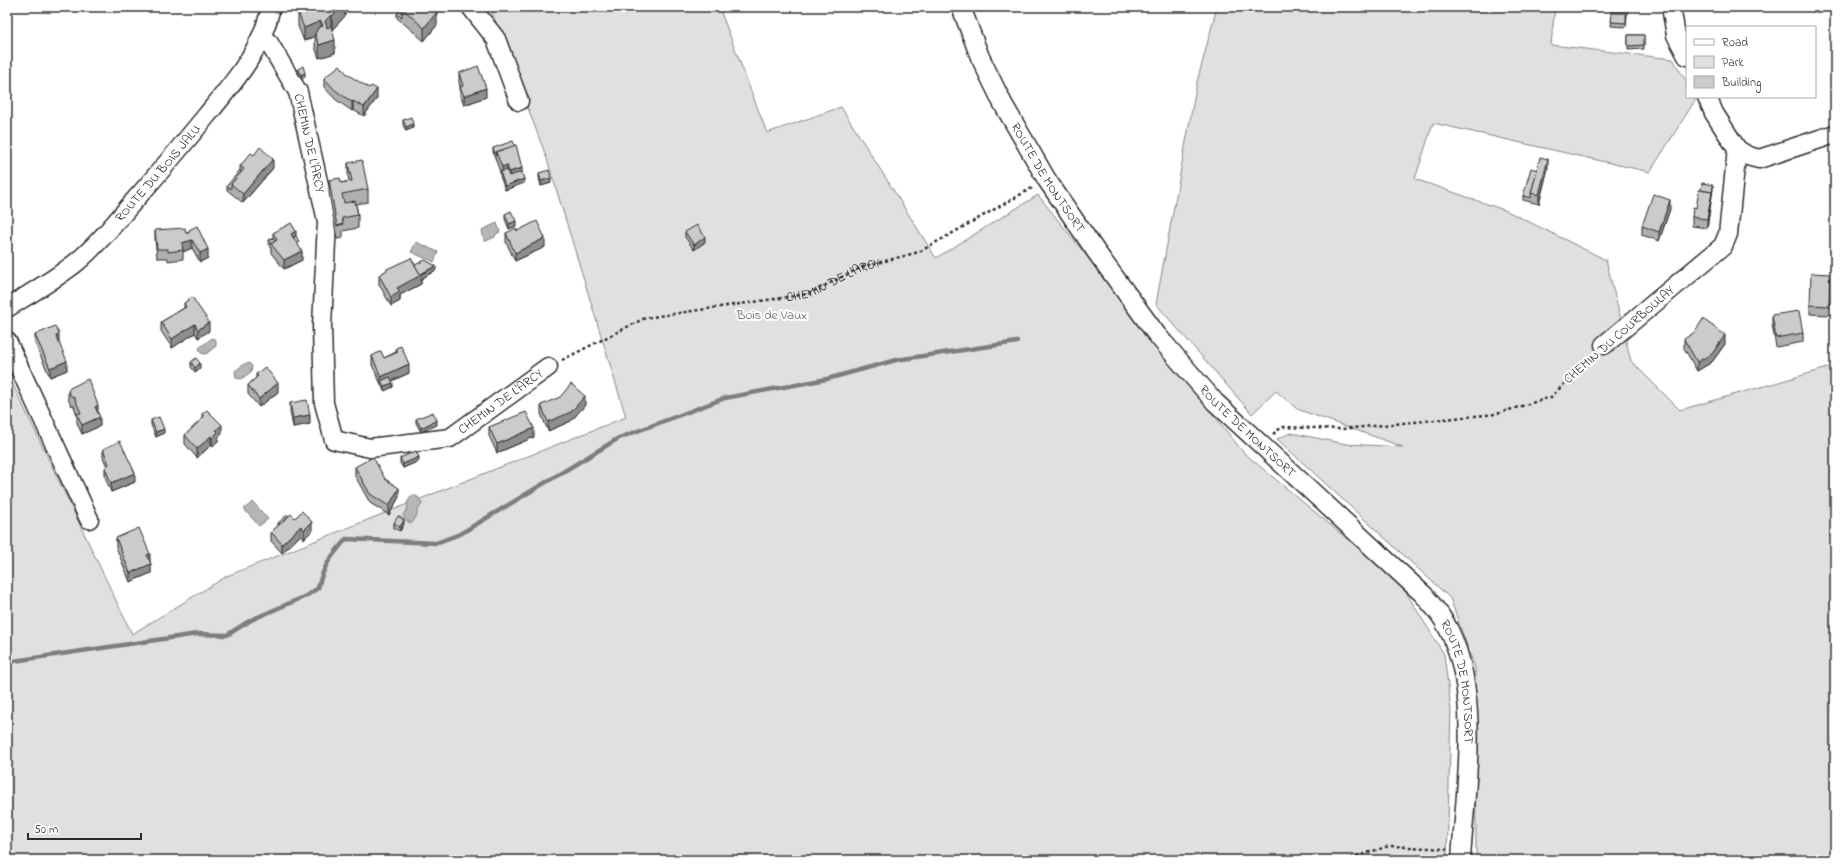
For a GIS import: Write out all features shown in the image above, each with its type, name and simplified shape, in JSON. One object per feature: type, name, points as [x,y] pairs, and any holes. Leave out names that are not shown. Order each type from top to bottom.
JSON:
[{"type":"street","name":"ROUTE DU BOIS JALU","points":[[7,308],[54,278],[78,260],[98,242],[176,153],[231,86],[262,38],[271,7]]},
{"type":"street","points":[[471,7],[496,39],[519,101]]},
{"type":"street","name":"ROUTE DE MONTSORT","points":[[961,7],[980,57],[1003,104],[1047,180],[1157,335],[1215,402],[1424,595],[1444,621],[1457,650],[1466,689],[1469,732],[1461,855]]},
{"type":"street","points":[[1671,7],[1676,34],[1686,54]]},
{"type":"street","name":"CHEMIN DE L'ARCY","points":[[262,38],[269,43],[298,92],[327,221],[322,334],[324,403],[334,440],[370,448],[450,438],[548,367]]},
{"type":"street","points":[[1707,98],[1714,113],[1737,149],[1748,156],[1759,159],[1835,134]]},
{"type":"street","name":"CHEMIN DU COURBOULAY","points":[[1604,345],[1723,246],[1728,234],[1737,149]]},
{"type":"street","points":[[7,341],[89,519]]},
{"type":"path","name":"CHEMIN DE L'ARCY","points":[[548,367],[645,318],[808,294],[862,267],[919,252],[1047,180]]},
{"type":"path","name":"CHEMIN DU COURBOULAY","points":[[1261,444],[1282,427],[1342,429],[1496,414],[1550,397],[1604,345]]},
{"type":"path","points":[[1345,860],[1390,846],[1461,855]]},
{"type":"green space","name":"Bois de Vaux","points":[[490,7],[719,7],[767,133],[841,107],[936,258],[1038,195],[1244,453],[1400,583],[1444,654],[1451,710],[1447,860],[7,860],[7,372],[132,634],[227,576],[626,417],[547,159]]},
{"type":"green space","points":[[1217,7],[1555,7],[1551,45],[1673,59],[1686,81],[1686,98],[1696,99],[1650,172],[1433,123],[1415,179],[1507,211],[1606,260],[1631,361],[1680,410],[1835,366],[1835,860],[1476,860],[1475,668],[1450,598],[1277,439],[1291,433],[1346,444],[1403,447],[1297,409],[1276,391],[1252,414],[1156,304],[1197,82]]},
{"type":"shaded area","points":[[497,223],[500,232],[496,234],[495,237],[484,241],[482,230]]},
{"type":"shaded area","points":[[416,242],[438,252],[434,262],[411,252]]},
{"type":"shaded area","points":[[212,338],[216,340],[216,346],[206,354],[201,353],[199,348]]},
{"type":"shaded area","points":[[249,363],[252,366],[251,372],[241,379],[236,378],[235,371],[244,364]]},
{"type":"shaded area","points":[[412,495],[418,497],[422,504],[412,523],[406,520],[403,515],[408,507],[407,503]]},
{"type":"shaded area","points":[[253,502],[268,519],[259,526],[244,509]]},
{"type":"building","points":[[305,7],[341,7],[325,21],[327,28],[331,26],[335,40],[319,45],[315,34],[318,28],[323,26],[321,21],[304,28],[298,12],[306,9]]},
{"type":"building","points":[[403,7],[402,17],[397,14]]},
{"type":"building","points":[[430,7],[437,12],[424,28],[402,8]]},
{"type":"building","points":[[1612,13],[1626,13],[1626,23],[1611,22]]},
{"type":"building","points":[[1628,35],[1644,35],[1644,45],[1628,46]]},
{"type":"building","points":[[340,65],[347,74],[369,88],[371,86],[377,89],[364,107],[353,101],[352,102],[335,90],[324,78]]},
{"type":"building","points":[[303,66],[305,73],[301,75],[298,69]]},
{"type":"building","points":[[478,66],[486,88],[464,96],[460,87],[463,86],[459,73]]},
{"type":"building","points":[[411,117],[413,124],[406,127],[403,120]]},
{"type":"building","points":[[513,141],[515,146],[496,152],[496,156],[493,148]]},
{"type":"building","points":[[516,145],[522,168],[509,172],[507,165],[502,167],[496,152]]},
{"type":"building","points":[[260,147],[273,159],[243,194],[231,184],[244,169],[240,166],[251,153],[254,155]]},
{"type":"building","points":[[1540,157],[1548,159],[1539,195],[1531,193]]},
{"type":"building","points":[[362,160],[368,189],[342,194],[344,203],[355,201],[358,215],[342,218],[343,224],[337,226],[329,180],[340,178],[341,183],[352,181],[348,163]]},
{"type":"building","points":[[1531,168],[1537,170],[1531,198],[1523,196]]},
{"type":"building","points":[[240,170],[241,172],[231,184],[231,189],[227,186]]},
{"type":"building","points":[[507,170],[509,176],[522,172],[524,179],[505,186],[500,172]]},
{"type":"building","points":[[549,170],[551,178],[541,181],[539,173]]},
{"type":"building","points":[[1702,183],[1713,185],[1712,195],[1712,192],[1701,190]]},
{"type":"building","points":[[1699,190],[1712,192],[1707,219],[1692,217],[1693,207],[1696,208]]},
{"type":"building","points":[[1653,194],[1670,200],[1659,232],[1642,226]]},
{"type":"building","points":[[511,211],[516,221],[509,224],[505,214]]},
{"type":"building","points":[[537,221],[545,238],[515,253],[506,233],[516,228],[517,231]]},
{"type":"building","points":[[291,223],[296,231],[291,234],[302,251],[284,260],[271,244],[277,240],[273,233]]},
{"type":"building","points":[[697,225],[705,237],[694,245],[685,232]]},
{"type":"building","points":[[197,226],[208,249],[200,253],[192,240],[182,243],[183,250],[168,252],[168,249],[157,249],[155,230],[185,228],[186,233],[189,233],[189,230]]},
{"type":"building","points":[[296,236],[299,242],[297,243],[293,237]]},
{"type":"building","points":[[273,238],[275,241],[271,244],[269,240]]},
{"type":"building","points":[[411,258],[421,275],[397,288],[400,292],[391,297],[379,275],[387,269]]},
{"type":"building","points":[[425,260],[436,266],[420,274],[415,265]]},
{"type":"building","points":[[1811,273],[1830,274],[1829,306],[1810,305]]},
{"type":"building","points":[[192,297],[209,322],[198,330],[195,324],[172,339],[161,322],[186,307],[184,303]]},
{"type":"building","points":[[1799,311],[1803,333],[1776,338],[1772,315]]},
{"type":"building","points":[[1703,319],[1725,335],[1712,354],[1697,362],[1684,339],[1695,332]]},
{"type":"building","points":[[55,326],[59,334],[56,336],[67,361],[50,368],[35,335]]},
{"type":"building","points":[[401,346],[409,364],[381,377],[372,356],[381,351],[384,358],[398,352],[396,348]]},
{"type":"building","points":[[196,358],[200,363],[195,368],[191,362]]},
{"type":"building","points":[[265,367],[278,383],[259,399],[248,385],[258,376],[256,374]]},
{"type":"building","points":[[390,377],[393,383],[384,386],[381,381]]},
{"type":"building","points":[[88,379],[98,405],[95,407],[100,417],[82,425],[77,414],[81,413],[74,397],[71,396],[68,391],[70,388]]},
{"type":"building","points":[[571,384],[585,396],[571,412],[548,422],[541,405],[560,397]]},
{"type":"building","points":[[307,400],[310,415],[293,418],[290,403]]},
{"type":"building","points":[[207,410],[222,425],[216,430],[218,432],[212,438],[211,436],[197,449],[185,435],[204,417],[202,414]]},
{"type":"building","points":[[433,412],[437,420],[421,428],[416,419]]},
{"type":"building","points":[[526,412],[534,428],[497,444],[489,427]]},
{"type":"building","points":[[159,417],[164,429],[156,432],[151,420]]},
{"type":"building","points":[[120,441],[135,473],[111,483],[105,468],[109,464],[103,449]]},
{"type":"building","points":[[416,451],[419,457],[403,464],[400,458]]},
{"type":"building","points":[[373,457],[385,479],[399,488],[389,506],[370,494],[355,467]]},
{"type":"building","points":[[302,511],[312,522],[304,530],[301,526],[282,544],[271,532],[291,514],[295,518]]},
{"type":"building","points":[[287,515],[289,516],[280,524],[278,523]]},
{"type":"building","points":[[398,516],[404,520],[400,527],[394,523]]},
{"type":"building","points":[[139,528],[150,554],[147,555],[151,564],[130,573],[116,538]]},
{"type":"waterway","points":[[7,662],[197,634],[227,635],[251,620],[306,596],[318,588],[329,561],[346,539],[436,543],[460,534],[619,438],[725,398],[827,379],[896,360],[1017,342]]}]
